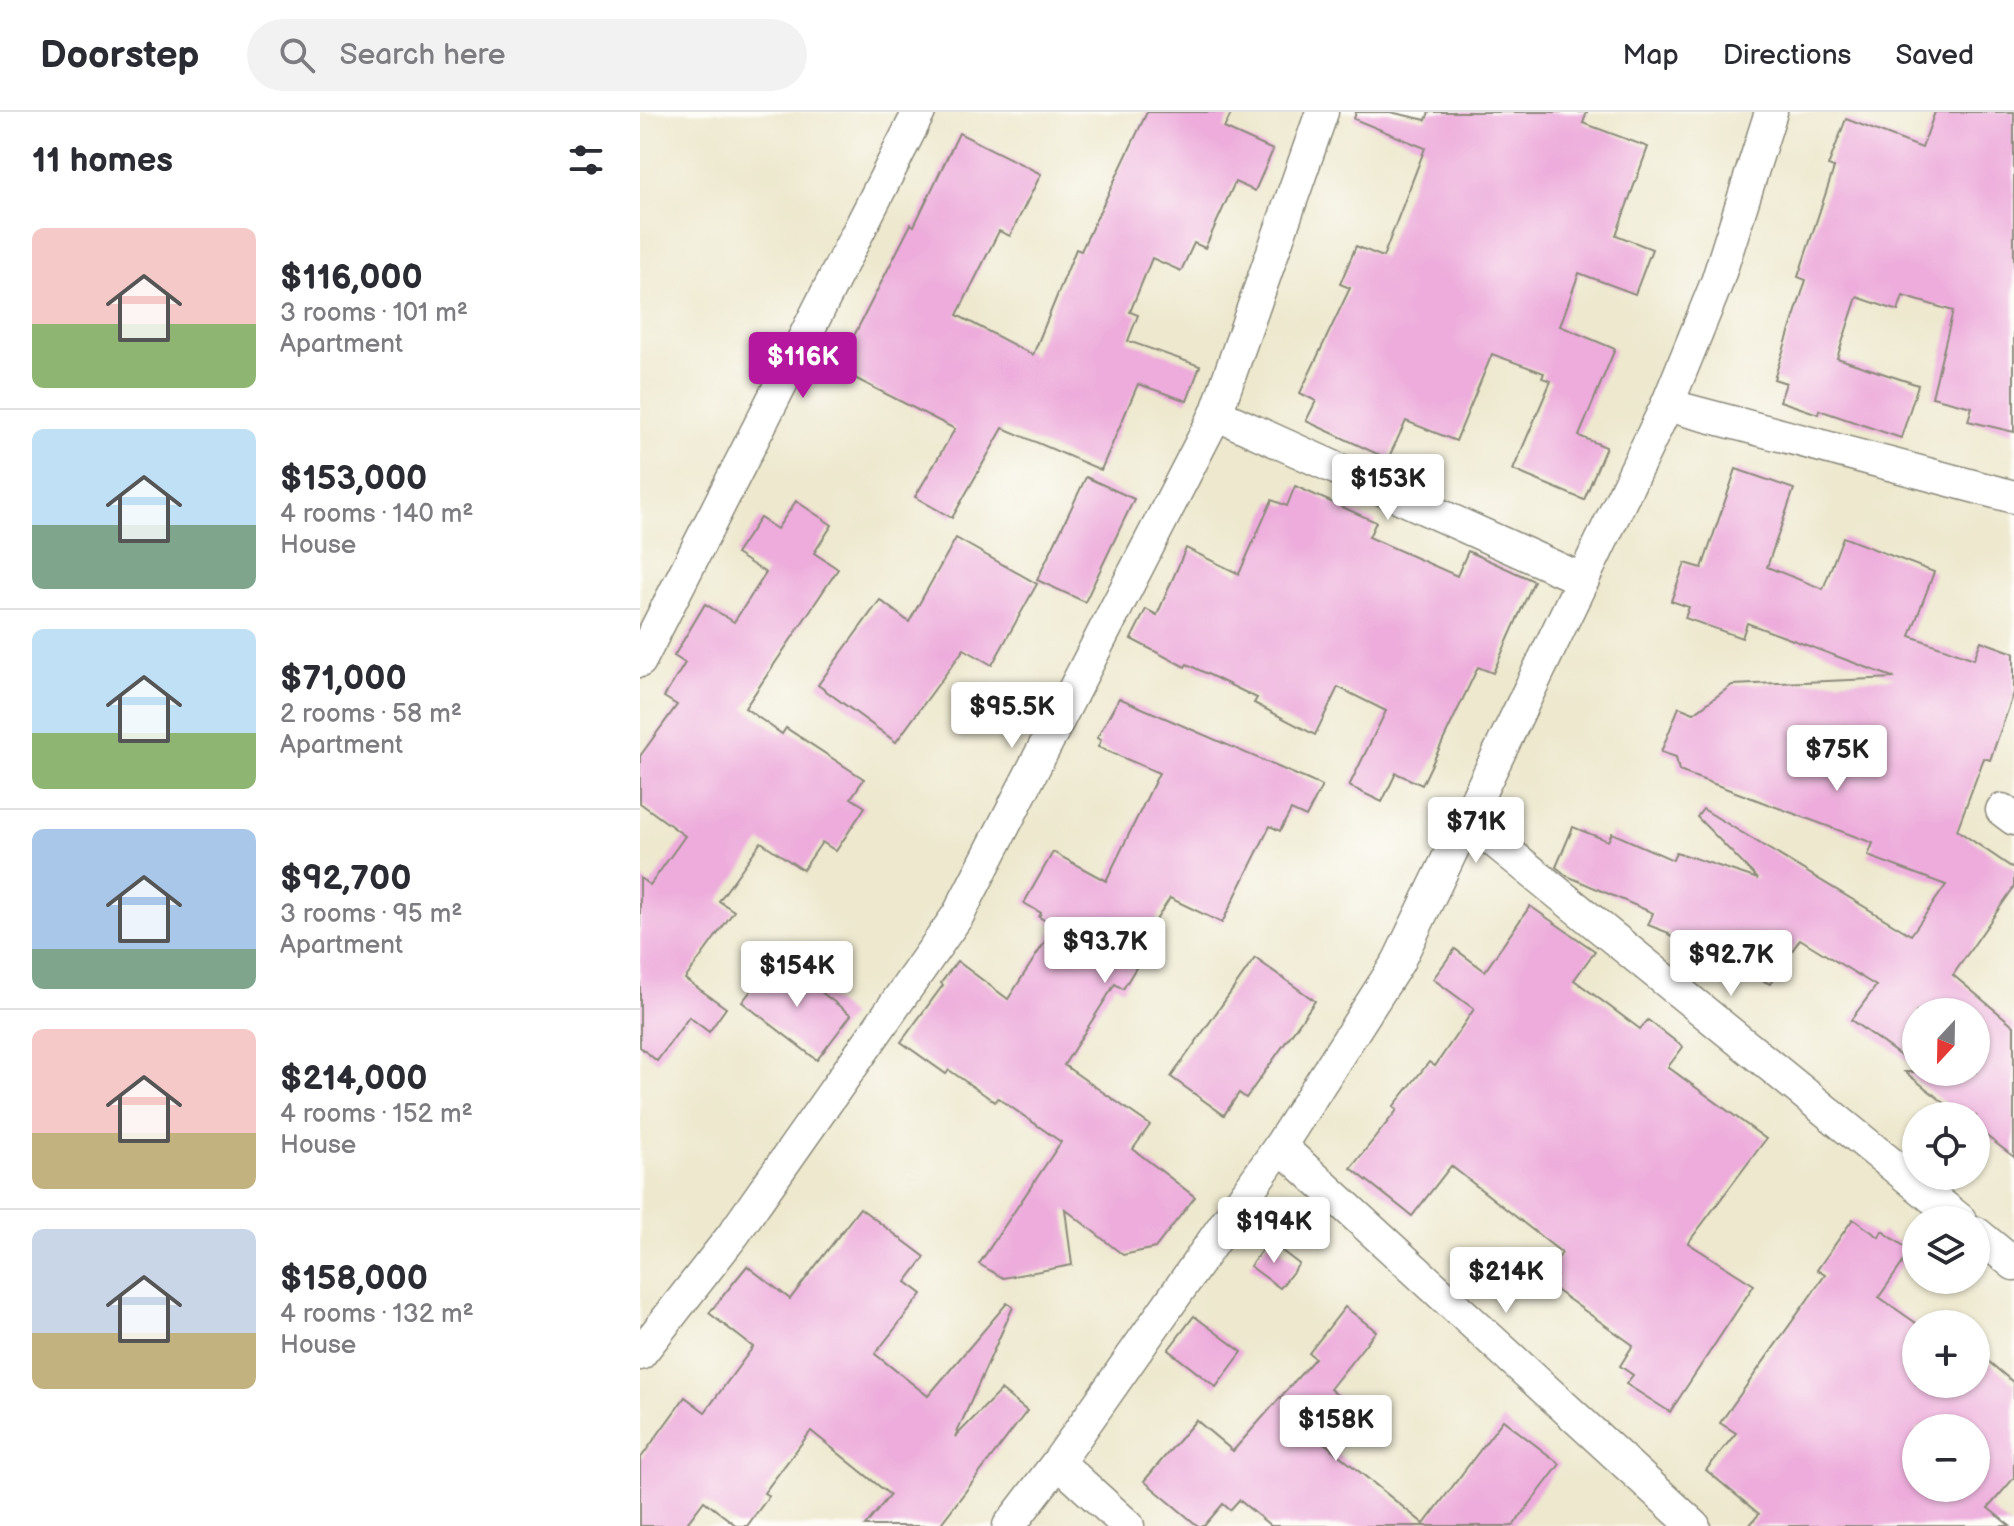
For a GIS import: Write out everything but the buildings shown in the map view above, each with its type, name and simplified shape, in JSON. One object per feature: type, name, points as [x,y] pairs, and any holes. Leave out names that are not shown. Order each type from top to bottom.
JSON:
[{"type":"street","points":[[641,658],[919,112]]},
{"type":"street","points":[[640,1354],[733,1235],[958,915],[1216,414],[1322,112]]},
{"type":"street","points":[[1009,1526],[1058,1462],[1280,1146],[1398,962],[1667,405],[1717,282],[1771,112]]},
{"type":"street","points":[[1667,405],[2014,497]]},
{"type":"street","points":[[1216,414],[1583,580]]},
{"type":"street","points":[[1467,819],[1943,1206]]},
{"type":"street","points":[[1280,1146],[1694,1526]]},
{"type":"street","points":[[1990,1244],[2014,1264]]},
{"type":"street","points":[[1058,1462],[1128,1526]]}]
